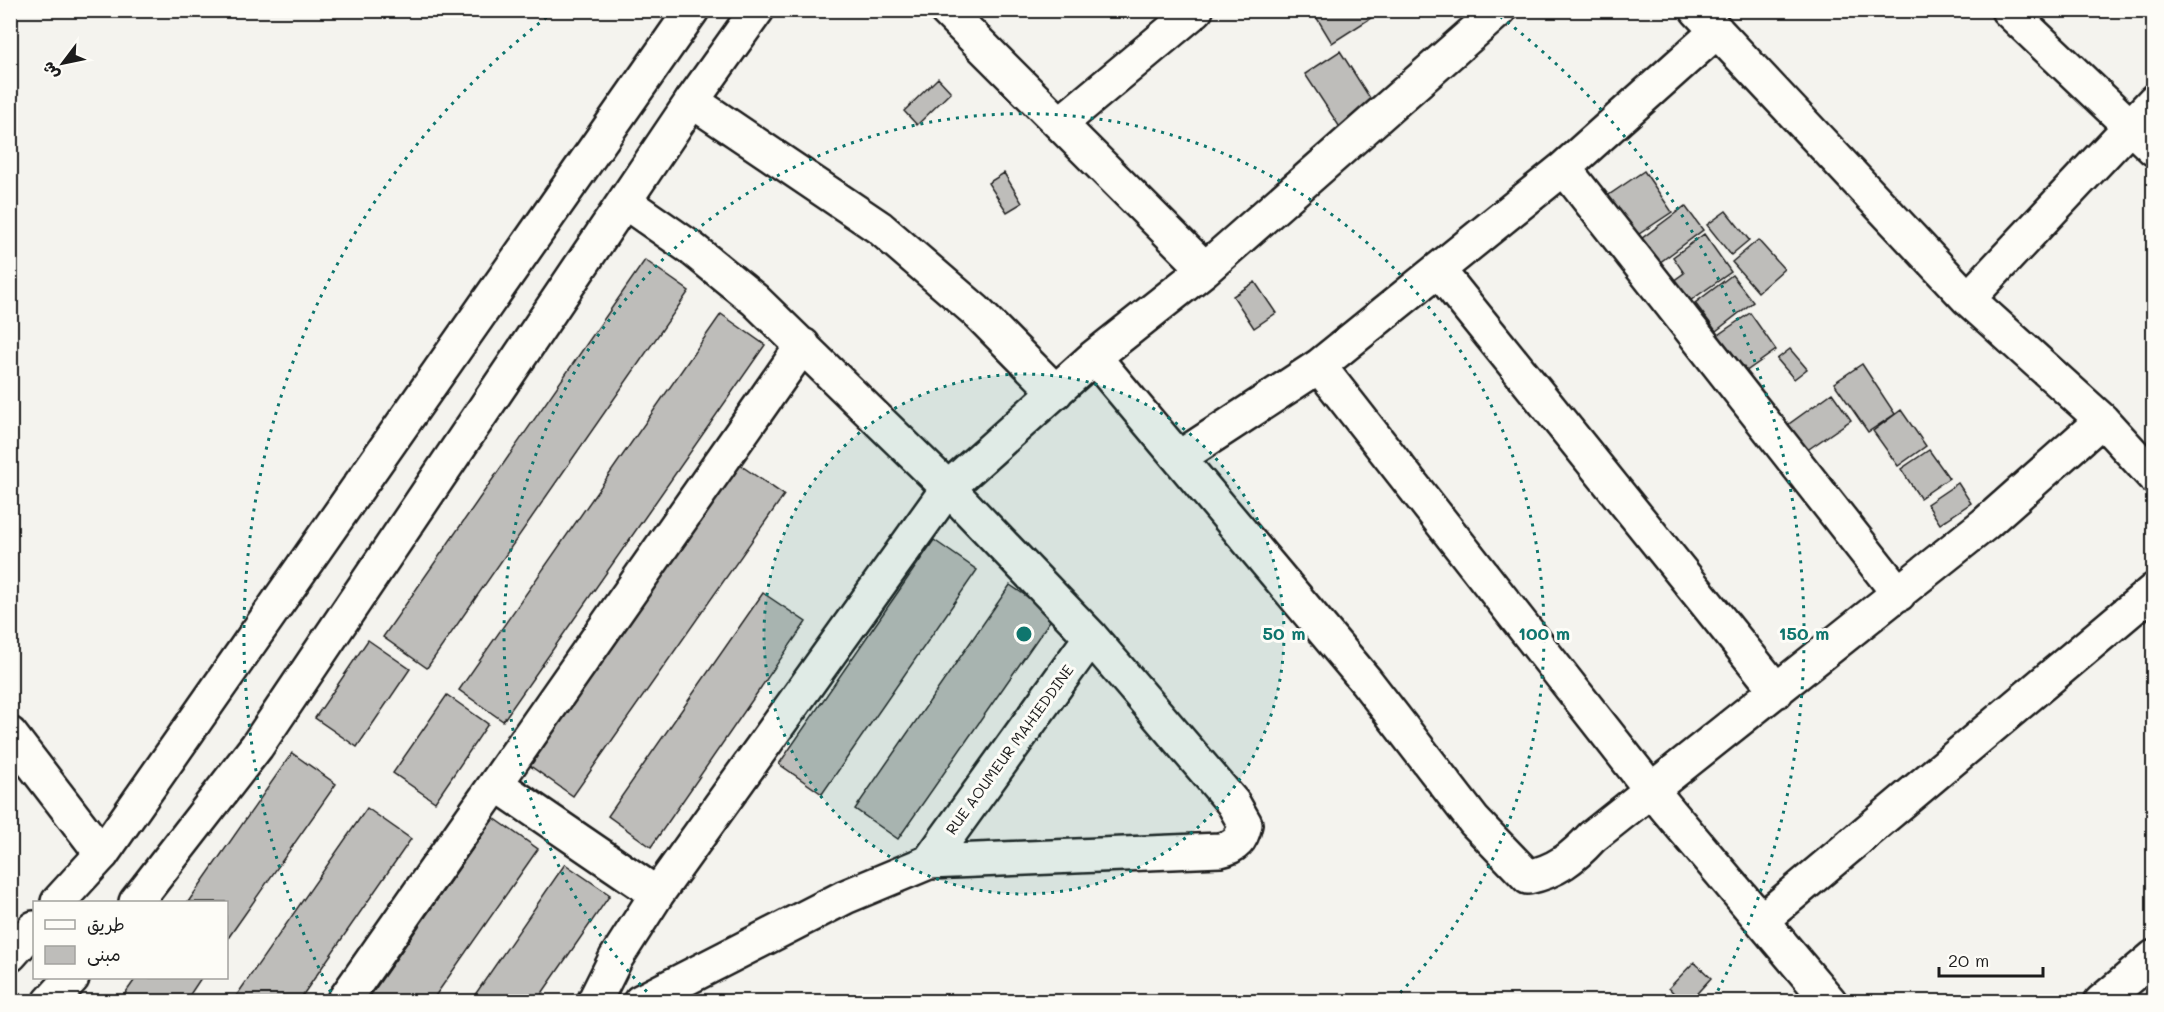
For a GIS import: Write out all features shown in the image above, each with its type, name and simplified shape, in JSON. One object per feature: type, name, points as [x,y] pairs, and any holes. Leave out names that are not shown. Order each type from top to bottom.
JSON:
[{"type":"street","points":[[60,901],[102,854],[692,10]]},
{"type":"street","points":[[138,901],[257,746],[692,101],[757,10]]},
{"type":"street","points":[[946,10],[1205,269]]},
{"type":"street","points":[[594,1002],[616,958],[657,894],[948,488],[1094,357],[1205,269],[1499,10]]},
{"type":"street","points":[[2008,10],[2154,149]]},
{"type":"street","points":[[1061,123],[1183,14]]},
{"type":"street","points":[[1180,457],[1319,366],[1564,168],[1707,21],[1968,299],[2102,420],[2154,477]]},
{"type":"street","points":[[692,101],[880,228],[976,311],[1056,392]]},
{"type":"street","points":[[1968,299],[2154,101]]},
{"type":"street","points":[[1564,168],[1899,594]]},
{"type":"street","points":[[625,202],[723,272],[803,345],[948,488],[1091,637],[1241,814],[1245,824],[1238,842],[1230,848],[1220,850],[929,862],[825,906],[640,1002]]},
{"type":"street","points":[[1439,271],[1777,691]]},
{"type":"street","points":[[343,1002],[803,345]]},
{"type":"street","points":[[1094,357],[1366,681],[1474,821],[1528,877],[1549,873],[1573,858],[1592,837],[1985,524],[2102,420]]},
{"type":"street","points":[[1319,366],[1652,791],[1830,1002]]},
{"type":"street","points":[[1762,920],[2154,590]]},
{"type":"street","name":"RUE AOUMEUR MAHIEDDINE","points":[[929,862],[1091,637]]},
{"type":"street","points":[[10,734],[102,854]]},
{"type":"street","points":[[496,784],[657,894]]},
{"type":"street","points":[[10,955],[33,929]]},
{"type":"street","points":[[2101,1002],[2154,957]]},
{"type":"street","points":[[50,1002],[71,979]]},
{"type":"building","points":[[1312,10],[1366,10],[1371,18],[1332,43]]},
{"type":"building","points":[[1340,51],[1377,109],[1343,132],[1305,74]]},
{"type":"building","points":[[938,78],[951,92],[917,125],[904,111]]},
{"type":"building","points":[[1644,171],[1672,212],[1627,242],[1600,201]]},
{"type":"building","points":[[1004,173],[1022,203],[1007,212],[988,183]]},
{"type":"building","points":[[1685,206],[1703,230],[1659,263],[1641,239]]},
{"type":"building","points":[[1726,211],[1749,240],[1731,255],[1707,225]]},
{"type":"building","points":[[1704,234],[1731,272],[1684,305],[1669,284],[1684,273],[1673,257]]},
{"type":"building","points":[[1758,240],[1784,269],[1758,292],[1732,262]]},
{"type":"building","points":[[645,260],[689,291],[427,668],[383,637]]},
{"type":"building","points":[[1732,275],[1753,302],[1716,331],[1695,303]]},
{"type":"building","points":[[1255,282],[1276,313],[1254,328],[1233,296]]},
{"type":"building","points":[[1750,313],[1776,350],[1738,377],[1712,339]]},
{"type":"building","points":[[721,314],[765,345],[503,721],[459,690]]},
{"type":"building","points":[[1790,349],[1807,369],[1794,379],[1777,359]]},
{"type":"building","points":[[1862,364],[1895,414],[1868,432],[1834,383]]},
{"type":"building","points":[[1832,393],[1851,420],[1800,455],[1782,429]]},
{"type":"building","points":[[1901,410],[1926,446],[1898,466],[1873,431]]},
{"type":"building","points":[[1929,450],[1949,478],[1920,498],[1901,469]]},
{"type":"building","points":[[740,465],[784,495],[573,796],[529,765]]},
{"type":"building","points":[[1958,483],[1971,503],[1940,524],[1927,504]]},
{"type":"building","points":[[934,540],[977,570],[822,794],[779,764]]},
{"type":"building","points":[[1010,585],[1054,615],[898,839],[855,809]]},
{"type":"building","points":[[763,593],[806,622],[651,847],[608,816]]},
{"type":"building","points":[[368,640],[410,669],[357,747],[315,718]]},
{"type":"building","points":[[447,695],[488,724],[435,802],[393,773]]},
{"type":"building","points":[[292,753],[336,784],[228,938],[228,901],[189,901]]},
{"type":"building","points":[[367,808],[411,839],[298,1002],[232,1002]]},
{"type":"building","points":[[494,818],[538,849],[431,1002],[366,1002]]},
{"type":"building","points":[[565,864],[610,895],[536,1002],[470,1002]]},
{"type":"building","points":[[1694,962],[1711,978],[1689,1002],[1682,1002],[1669,988]]},
{"type":"building","points":[[135,979],[200,979],[185,1002],[119,1002]]}]
